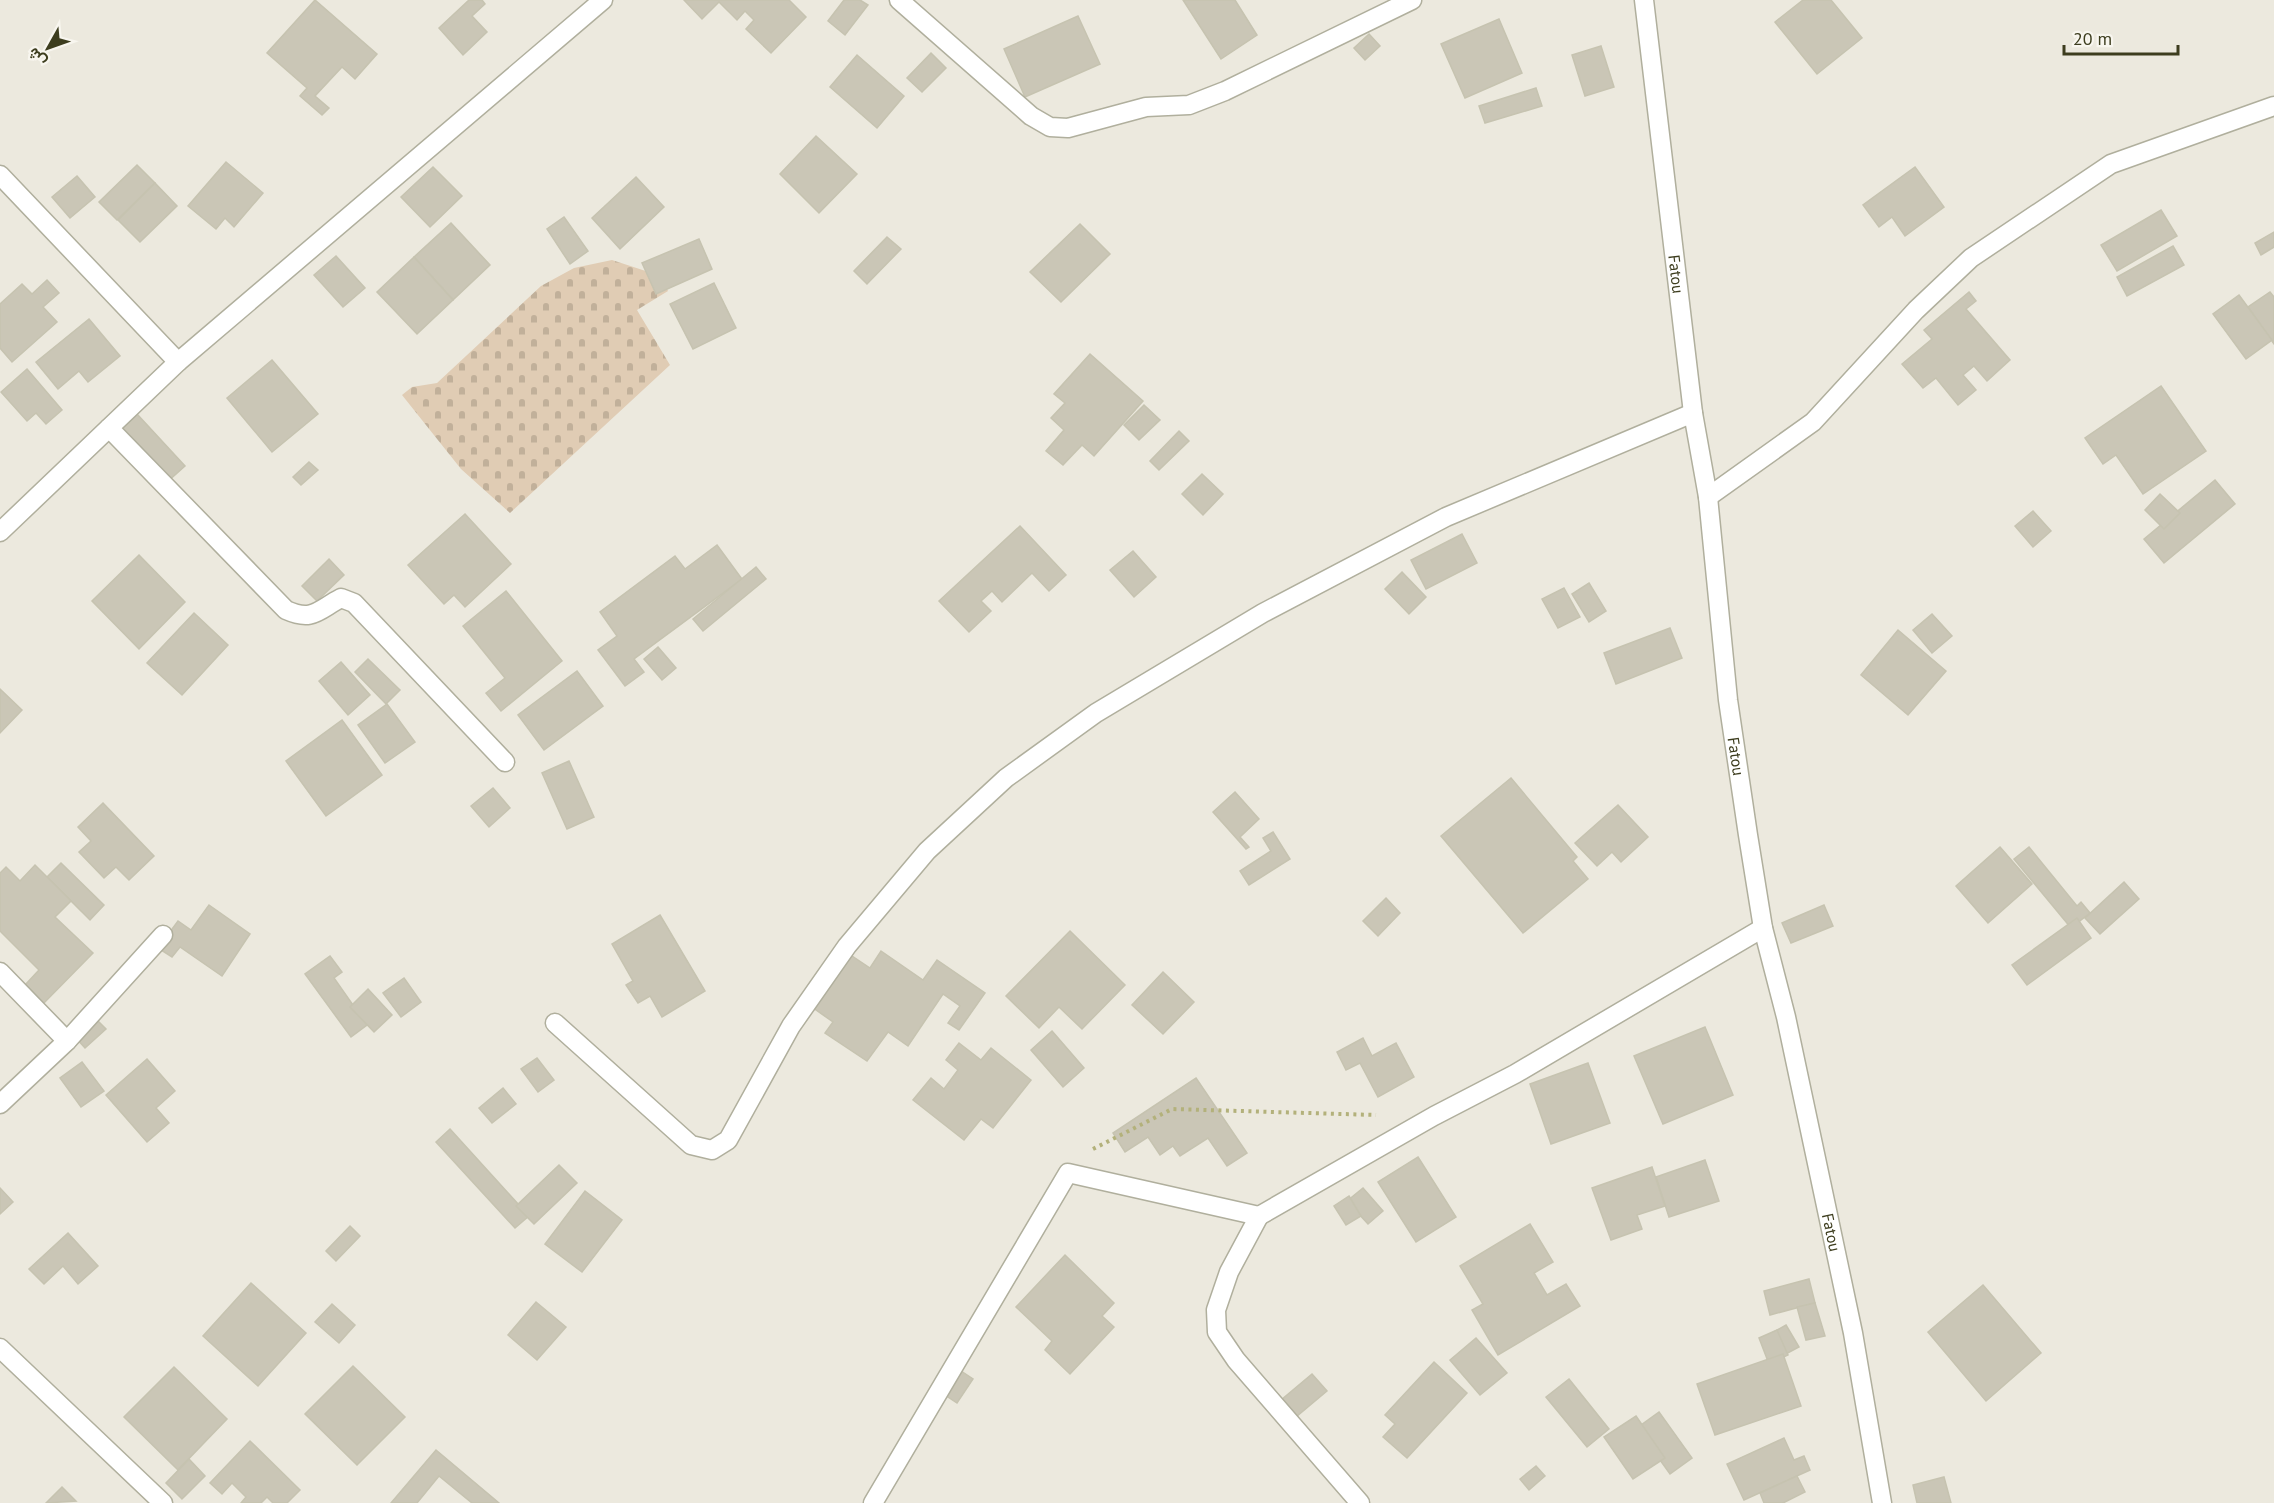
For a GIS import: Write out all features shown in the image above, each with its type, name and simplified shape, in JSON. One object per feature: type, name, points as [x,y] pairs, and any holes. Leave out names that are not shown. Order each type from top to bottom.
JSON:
[{"type":"street","points":[[0,532],[178,362],[603,0]]},
{"type":"street","points":[[899,0],[1031,116],[1050,127],[1068,128],[1146,107],[1189,105],[1225,91],[1412,0]]},
{"type":"street","name":"Fatou","points":[[1644,0],[1693,413],[1708,497],[1728,700],[1763,928],[1820,1170],[1853,1334],[1882,1503]]},
{"type":"street","points":[[1708,497],[1813,422],[1916,310],[1971,258],[2111,164],[2274,106]]},
{"type":"street","points":[[0,175],[178,362]]},
{"type":"street","points":[[555,1023],[691,1145],[712,1150],[728,1140],[791,1026],[848,946],[927,851],[1006,778],[1096,713],[1263,613],[1446,518],[1693,413]]},
{"type":"street","points":[[109,428],[286,610],[299,616],[312,616],[341,598],[354,603],[505,762]]},
{"type":"street","points":[[1360,1503],[1236,1360],[1217,1332],[1216,1310],[1229,1272],[1258,1216],[1434,1116],[1515,1074],[1763,928]]},
{"type":"street","points":[[0,1104],[67,1041],[164,935]]},
{"type":"street","points":[[0,972],[67,1041]]},
{"type":"street","points":[[873,1503],[1068,1173],[1258,1216]]},
{"type":"street","points":[[0,1348],[164,1503]]},
{"type":"path","points":[[1068,1173],[1085,1153],[1172,1109],[1386,1115]]},
{"type":"green space","points":[[612,260],[661,276],[668,291],[637,310],[670,365],[510,513],[461,469],[402,395],[412,387],[437,383],[541,286],[574,268]]},
{"type":"building","points":[[315,0],[377,54],[355,79],[342,67],[315,96],[329,108],[322,115],[300,96],[307,88],[267,53]]},
{"type":"building","points":[[469,0],[482,0],[485,4],[472,16],[487,32],[463,55],[439,28]]},
{"type":"building","points":[[684,0],[789,0],[806,17],[771,53],[746,29],[754,20],[745,11],[737,20],[719,2],[702,19]]},
{"type":"building","points":[[844,0],[860,0],[868,5],[845,35],[828,21]]},
{"type":"building","points":[[1183,0],[1235,0],[1257,35],[1221,59]]},
{"type":"building","points":[[1803,0],[1831,0],[1862,38],[1817,74],[1775,22]]},
{"type":"building","points":[[1078,16],[1100,64],[1025,97],[1004,49]]},
{"type":"building","points":[[1499,19],[1522,73],[1465,98],[1441,44]]},
{"type":"building","points":[[1369,34],[1380,46],[1365,60],[1354,48]]},
{"type":"building","points":[[1601,46],[1614,87],[1585,96],[1572,55]]},
{"type":"building","points":[[931,53],[946,68],[922,92],[907,78]]},
{"type":"building","points":[[857,55],[904,96],[877,128],[830,87]]},
{"type":"building","points":[[1536,88],[1542,106],[1485,123],[1479,106]]},
{"type":"building","points":[[816,136],[857,174],[819,213],[780,174]]},
{"type":"building","points":[[226,162],[263,193],[234,227],[225,218],[216,229],[188,206]]},
{"type":"building","points":[[137,165],[155,183],[117,220],[99,202]]},
{"type":"building","points":[[433,167],[462,196],[430,227],[401,197]]},
{"type":"building","points":[[1915,167],[1944,207],[1905,236],[1892,217],[1879,227],[1863,205]]},
{"type":"building","points":[[77,176],[95,197],[70,218],[52,197]]},
{"type":"building","points":[[636,177],[664,207],[620,249],[592,218]]},
{"type":"building","points":[[155,183],[177,206],[140,242],[118,220]]},
{"type":"building","points":[[2161,210],[2177,236],[2117,271],[2101,245]]},
{"type":"building","points":[[564,217],[588,251],[570,264],[547,229]]},
{"type":"building","points":[[451,223],[490,265],[453,300],[414,257]]},
{"type":"building","points":[[1080,224],[1110,254],[1061,302],[1030,272]]},
{"type":"building","points":[[2274,232],[2274,247],[2261,255],[2255,243]]},
{"type":"building","points":[[887,237],[901,249],[867,284],[854,271]]},
{"type":"building","points":[[699,239],[712,269],[656,294],[642,263]]},
{"type":"building","points":[[2173,246],[2184,265],[2127,296],[2117,277]]},
{"type":"building","points":[[336,256],[365,288],[343,307],[314,275]]},
{"type":"building","points":[[414,257],[453,300],[417,334],[377,292]]},
{"type":"building","points":[[47,280],[59,293],[43,307],[57,322],[12,362],[0,348],[0,304],[22,284],[32,294]]},
{"type":"building","points":[[714,283],[736,328],[693,349],[670,304]]},
{"type":"building","points":[[1969,292],[1976,301],[1966,309],[2010,360],[1987,381],[1974,366],[1963,375],[1976,390],[1958,405],[1936,378],[1923,388],[1902,364],[1932,339],[1924,330]]},
{"type":"building","points":[[2270,292],[2274,297],[2274,344],[2248,307]]},
{"type":"building","points":[[2239,295],[2272,340],[2246,359],[2213,314]]},
{"type":"building","points":[[89,319],[120,356],[88,382],[79,371],[58,389],[36,362]]},
{"type":"building","points":[[1090,354],[1143,401],[1094,456],[1082,445],[1063,465],[1046,451],[1064,430],[1051,418],[1065,403],[1054,394]]},
{"type":"building","points":[[272,360],[318,414],[272,452],[227,398]]},
{"type":"building","points":[[27,369],[62,410],[46,424],[36,413],[27,421],[1,392]]},
{"type":"building","points":[[2161,386],[2206,451],[2143,494],[2116,455],[2103,464],[2085,438]]},
{"type":"building","points":[[1144,405],[1160,420],[1139,440],[1124,425]]},
{"type":"building","points":[[137,414],[185,466],[166,483],[118,432]]},
{"type":"building","points":[[1179,431],[1189,441],[1159,470],[1150,461]]},
{"type":"building","points":[[309,462],[318,470],[301,485],[293,477]]},
{"type":"building","points":[[1202,474],[1223,494],[1203,515],[1182,494]]},
{"type":"building","points":[[2215,480],[2235,504],[2164,563],[2144,539]]},
{"type":"building","points":[[2160,494],[2180,513],[2164,529],[2145,510]]},
{"type":"building","points":[[2033,511],[2051,531],[2033,547],[2015,526]]},
{"type":"building","points":[[465,514],[511,564],[465,607],[454,595],[444,604],[408,565]]},
{"type":"building","points":[[1020,526],[1066,575],[1049,591],[1032,573],[1002,602],[992,591],[981,601],[991,611],[969,632],[939,601]]},
{"type":"building","points":[[1462,534],[1477,563],[1426,589],[1411,560]]},
{"type":"building","points":[[717,545],[742,579],[634,659],[644,672],[625,686],[598,650],[617,636],[600,612],[675,556],[685,569]]},
{"type":"building","points":[[1133,551],[1156,577],[1134,597],[1110,570]]},
{"type":"building","points":[[139,555],[185,602],[139,649],[92,601]]},
{"type":"building","points":[[329,559],[344,575],[317,601],[302,586]]},
{"type":"building","points":[[756,567],[766,579],[703,631],[693,619]]},
{"type":"building","points":[[1402,572],[1426,597],[1409,614],[1385,589]]},
{"type":"building","points":[[1589,583],[1606,611],[1589,622],[1572,594]]},
{"type":"building","points":[[1564,588],[1580,617],[1558,628],[1542,599]]},
{"type":"building","points":[[506,591],[562,661],[501,711],[486,693],[505,678],[463,626]]},
{"type":"building","points":[[194,613],[228,645],[182,695],[147,663]]},
{"type":"building","points":[[1932,614],[1952,636],[1932,653],[1913,630]]},
{"type":"building","points":[[1670,628],[1682,658],[1616,684],[1604,653]]},
{"type":"building","points":[[1898,630],[1946,671],[1908,715],[1861,675]]},
{"type":"building","points":[[658,647],[676,668],[662,680],[644,659]]},
{"type":"building","points":[[368,659],[400,690],[386,704],[355,672]]},
{"type":"building","points":[[341,662],[370,695],[348,715],[319,681]]},
{"type":"building","points":[[577,671],[603,706],[544,750],[518,715]]},
{"type":"building","points":[[0,689],[22,710],[0,733]]},
{"type":"building","points":[[387,704],[415,742],[385,763],[358,725]]},
{"type":"building","points":[[342,720],[382,775],[326,816],[286,761]]},
{"type":"building","points":[[569,761],[594,817],[567,829],[542,773]]},
{"type":"building","points":[[1511,778],[1577,857],[1573,861],[1588,879],[1523,933],[1441,836]]},
{"type":"building","points":[[493,788],[510,808],[489,827],[471,806]]},
{"type":"building","points":[[1235,792],[1259,819],[1240,837],[1249,847],[1246,849],[1213,812]]},
{"type":"building","points":[[103,803],[154,856],[129,880],[116,867],[104,878],[79,852],[91,841],[78,827]]},
{"type":"building","points":[[1618,805],[1648,837],[1621,862],[1612,852],[1597,866],[1575,843]]},
{"type":"building","points":[[1273,832],[1290,859],[1249,885],[1240,871],[1271,851],[1263,838]]},
{"type":"building","points":[[2000,847],[2032,884],[1988,923],[1956,886]]},
{"type":"building","points":[[2029,847],[2077,906],[2081,902],[2090,913],[2071,928],[2014,859]]},
{"type":"building","points":[[61,863],[104,905],[90,920],[47,877]]},
{"type":"building","points":[[35,865],[71,901],[55,917],[93,953],[43,1004],[25,985],[39,970],[0,931],[0,873],[6,867],[20,881]]},
{"type":"building","points":[[2124,882],[2139,899],[2100,934],[2085,918]]},
{"type":"building","points":[[1386,898],[1400,913],[1378,936],[1363,921]]},
{"type":"building","points":[[209,905],[250,934],[222,976],[180,947],[172,957],[158,948],[178,921],[191,930]]},
{"type":"building","points":[[1824,905],[1833,926],[1791,943],[1782,923]]},
{"type":"building","points":[[660,915],[705,991],[662,1017],[650,996],[638,1003],[626,985],[633,981],[612,944]]},
{"type":"building","points":[[2077,918],[2091,938],[2027,985],[2012,965]]},
{"type":"building","points":[[1070,931],[1125,985],[1082,1029],[1059,1007],[1039,1028],[1006,996]]},
{"type":"building","points":[[881,951],[923,980],[937,960],[985,993],[959,1030],[948,1023],[960,1006],[943,994],[908,1046],[888,1032],[867,1061],[825,1033],[833,1022],[812,1007],[849,954],[870,968]]},
{"type":"building","points":[[330,956],[342,972],[334,978],[367,1025],[351,1037],[305,974]]},
{"type":"building","points":[[1163,972],[1194,1002],[1163,1034],[1132,1005]]},
{"type":"building","points":[[404,978],[421,1002],[401,1017],[383,993]]},
{"type":"building","points":[[368,989],[392,1015],[374,1032],[350,1007]]},
{"type":"building","points":[[96,1019],[106,1029],[85,1048],[76,1038]]},
{"type":"building","points":[[1705,1027],[1733,1095],[1663,1124],[1634,1056]]},
{"type":"building","points":[[1052,1031],[1084,1068],[1063,1087],[1031,1050]]},
{"type":"building","points":[[1363,1038],[1372,1056],[1396,1043],[1414,1077],[1378,1097],[1360,1063],[1346,1070],[1337,1052]]},
{"type":"building","points":[[959,1043],[981,1060],[991,1048],[1031,1080],[993,1128],[981,1119],[964,1140],[913,1100],[931,1078],[944,1089],[958,1070],[946,1060]]},
{"type":"building","points":[[537,1058],[554,1080],[538,1092],[521,1069]]},
{"type":"building","points":[[147,1059],[175,1091],[156,1108],[169,1123],[147,1142],[106,1095]]},
{"type":"building","points":[[82,1062],[104,1091],[81,1107],[60,1078]]},
{"type":"building","points":[[1588,1063],[1610,1123],[1551,1144],[1530,1084]]},
{"type":"building","points":[[1196,1078],[1247,1153],[1227,1166],[1208,1138],[1180,1156],[1173,1146],[1160,1155],[1148,1137],[1125,1152],[1113,1133]]},
{"type":"building","points":[[503,1088],[516,1104],[492,1123],[479,1108]]},
{"type":"building","points":[[450,1129],[529,1216],[515,1228],[436,1142]]},
{"type":"building","points":[[1418,1157],[1456,1217],[1416,1242],[1378,1182]]},
{"type":"building","points":[[1705,1160],[1719,1201],[1669,1217],[1656,1177]]},
{"type":"building","points":[[559,1165],[577,1183],[534,1224],[516,1206]]},
{"type":"building","points":[[1652,1167],[1665,1206],[1637,1215],[1642,1229],[1611,1240],[1592,1188]]},
{"type":"building","points":[[0,1188],[13,1202],[0,1214]]},
{"type":"building","points":[[1363,1188],[1383,1211],[1368,1224],[1347,1201]]},
{"type":"building","points":[[585,1191],[622,1220],[582,1272],[545,1244]]},
{"type":"building","points":[[1349,1196],[1361,1216],[1346,1225],[1334,1206]]},
{"type":"building","points":[[1530,1224],[1553,1262],[1534,1273],[1547,1295],[1566,1284],[1580,1306],[1498,1355],[1472,1310],[1483,1304],[1460,1266]]},
{"type":"building","points":[[350,1226],[360,1236],[336,1261],[326,1251]]},
{"type":"building","points":[[68,1233],[98,1266],[78,1284],[63,1266],[44,1284],[29,1269]]},
{"type":"building","points":[[1065,1255],[1114,1303],[1102,1316],[1114,1327],[1070,1374],[1045,1350],[1052,1341],[1016,1307]]},
{"type":"building","points":[[1809,1279],[1815,1303],[1770,1315],[1764,1291]]},
{"type":"building","points":[[251,1283],[306,1333],[258,1386],[203,1336]]},
{"type":"building","points":[[1983,1285],[2041,1353],[1986,1401],[1928,1332]]},
{"type":"building","points":[[536,1302],[566,1327],[537,1360],[508,1335]]},
{"type":"building","points":[[1815,1303],[1825,1336],[1806,1340],[1797,1307]]},
{"type":"building","points":[[332,1304],[355,1325],[339,1343],[315,1322]]},
{"type":"building","points":[[1786,1325],[1799,1347],[1784,1355],[1772,1333]]},
{"type":"building","points":[[1777,1330],[1788,1355],[1769,1364],[1759,1338]]},
{"type":"building","points":[[1476,1338],[1507,1373],[1480,1395],[1450,1360]]},
{"type":"building","points":[[1783,1354],[1801,1406],[1715,1435],[1697,1384]]},
{"type":"building","points":[[1434,1362],[1467,1393],[1407,1458],[1383,1437],[1395,1424],[1385,1415]]},
{"type":"building","points":[[952,1365],[973,1379],[957,1403],[936,1389]]},
{"type":"building","points":[[353,1366],[405,1417],[357,1465],[305,1414]]},
{"type":"building","points":[[174,1367],[227,1419],[178,1470],[124,1417]]},
{"type":"building","points":[[1312,1374],[1327,1391],[1290,1422],[1275,1405]]},
{"type":"building","points":[[1569,1379],[1609,1429],[1587,1447],[1546,1397]]},
{"type":"building","points":[[1659,1412],[1692,1458],[1670,1474],[1637,1428]]},
{"type":"building","points":[[1636,1416],[1665,1458],[1633,1479],[1604,1437]]},
{"type":"building","points":[[1784,1438],[1794,1460],[1804,1456],[1810,1470],[1744,1500],[1727,1464]]},
{"type":"building","points":[[250,1441],[300,1490],[287,1503],[273,1503],[267,1497],[261,1503],[241,1503],[246,1497],[232,1483],[222,1494],[210,1483]]},
{"type":"building","points":[[436,1450],[499,1503],[472,1503],[439,1476],[417,1503],[391,1503]]},
{"type":"building","points":[[189,1459],[205,1476],[182,1499],[166,1483]]},
{"type":"building","points":[[1536,1466],[1545,1476],[1529,1490],[1520,1479]]},
{"type":"building","points":[[1797,1476],[1805,1492],[1783,1503],[1764,1503],[1760,1493]]},
{"type":"building","points":[[1944,1477],[1951,1503],[1917,1503],[1913,1485]]},
{"type":"building","points":[[62,1487],[76,1501],[46,1503]]}]
